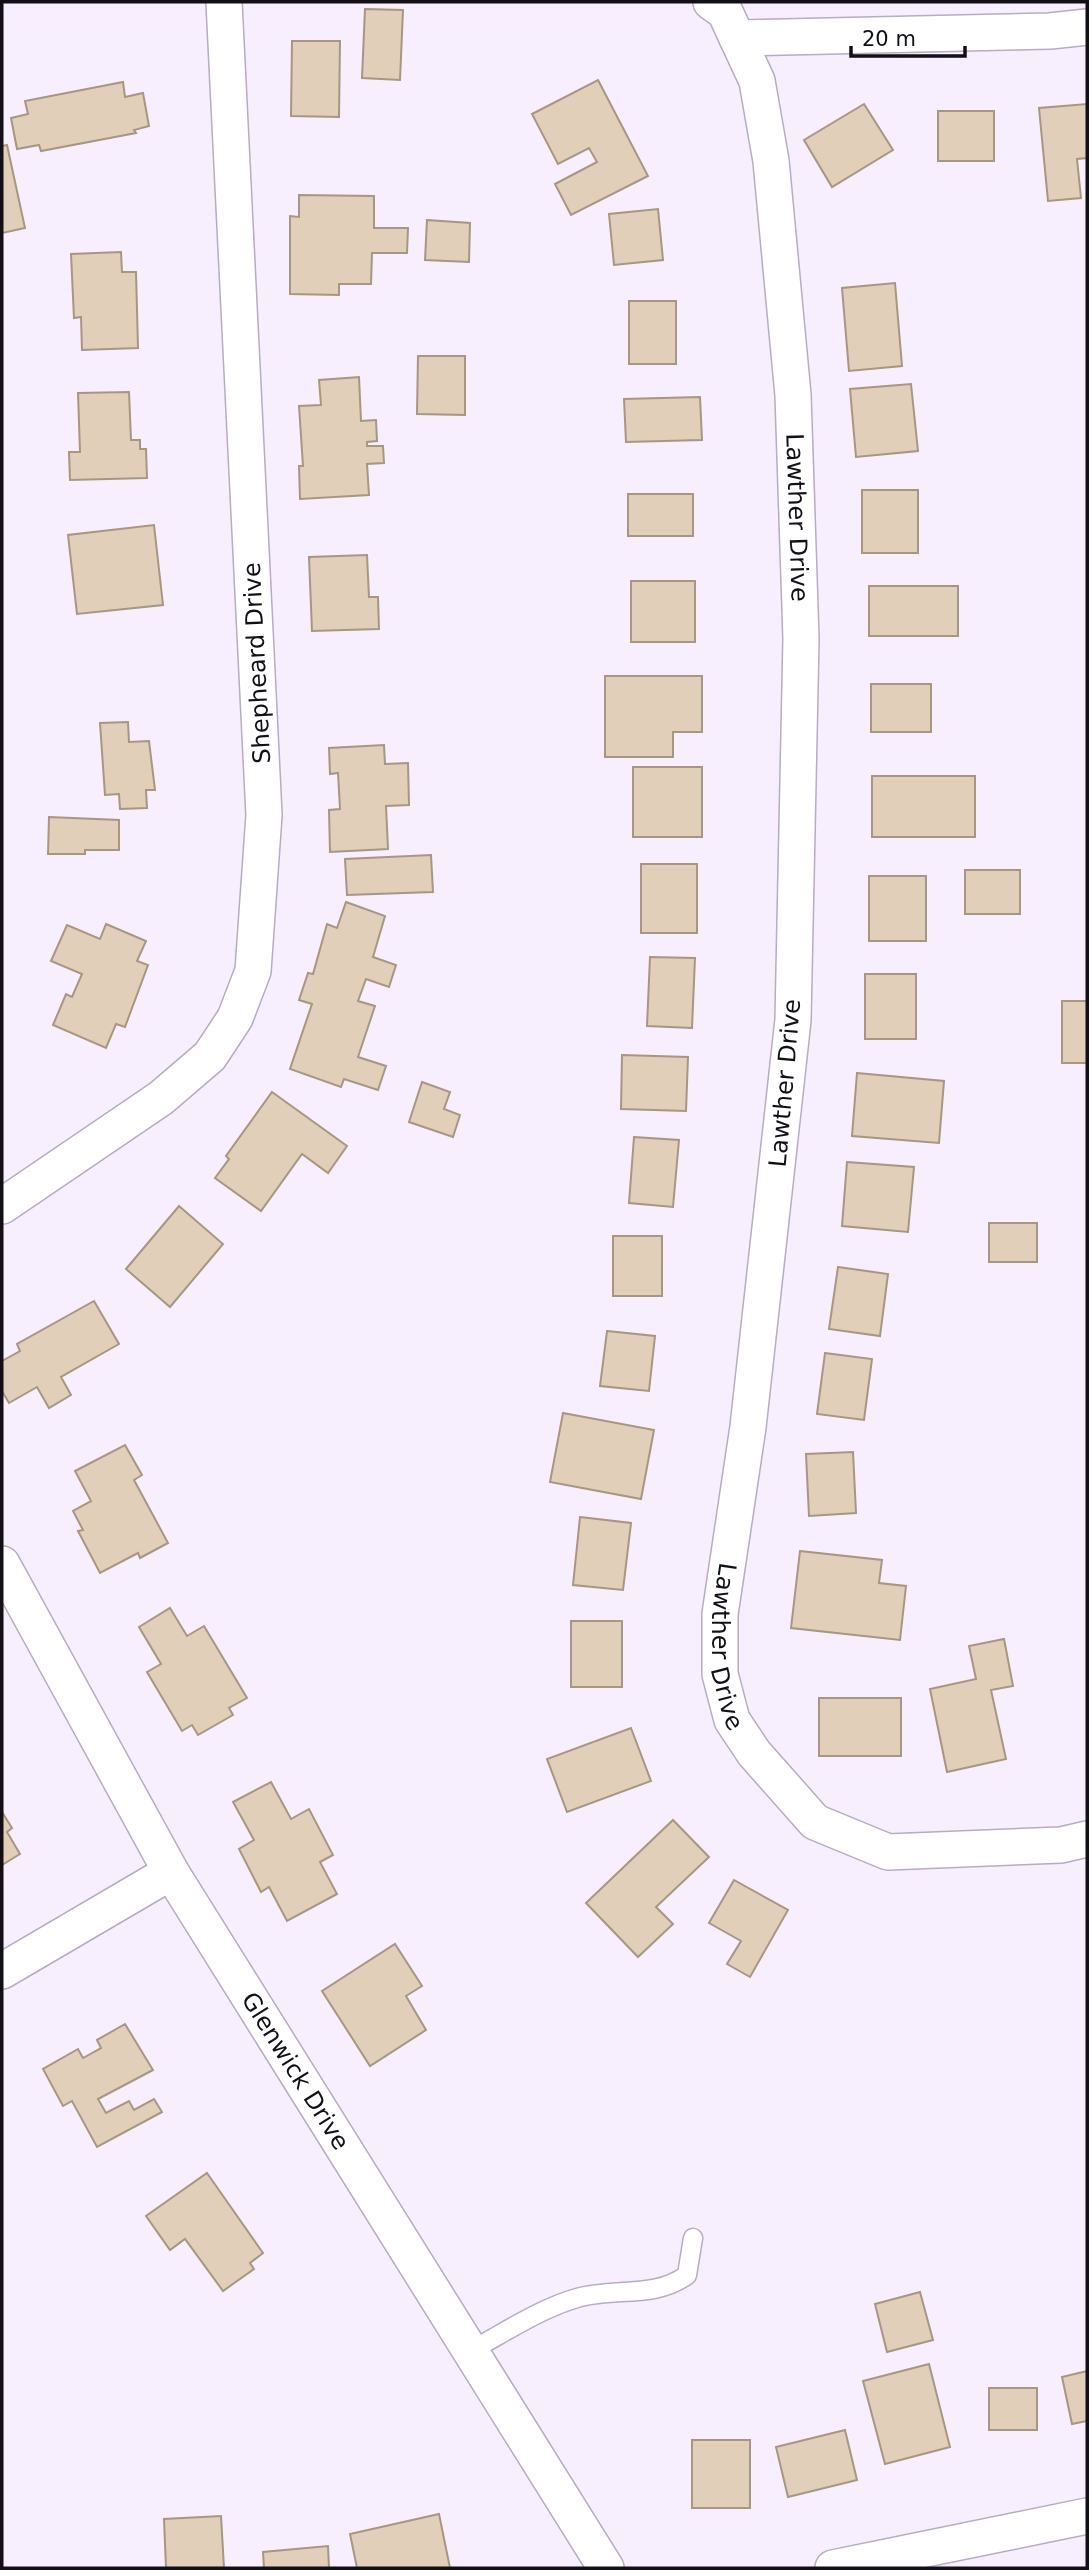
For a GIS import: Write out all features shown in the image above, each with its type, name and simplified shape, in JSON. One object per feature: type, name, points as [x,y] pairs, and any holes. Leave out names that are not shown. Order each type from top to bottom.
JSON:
[{"type":"street","name":"Shepheard Drive","points":[[2,1206],[161,1098],[210,1056],[235,1018],[253,971],[264,815],[224,2]]},
{"type":"street","name":"Lawther Drive","points":[[711,2],[725,12],[757,81],[771,161],[793,395],[802,639],[793,1020],[748,1427],[720,1614],[720,1674],[732,1720],[754,1753],[815,1822],[854,1840],[888,1852],[1061,1845],[1087,1839]]},
{"type":"street","points":[[737,38],[1050,31],[1087,27]]},
{"type":"street","name":"Glenwick Drive","points":[[2,1564],[171,1872],[606,2568]]},
{"type":"street","points":[[2,1971],[171,1872]]},
{"type":"street","points":[[833,2568],[1087,2516]]},
{"type":"lane","points":[[470,2351],[577,2298],[649,2290],[677,2283],[687,2275],[693,2238]]},
{"type":"building","points":[[365,9],[403,10],[400,80],[362,78]]},
{"type":"building","points":[[292,41],[340,41],[339,117],[291,116]]},
{"type":"building","points":[[598,80],[648,176],[571,215],[555,184],[597,162],[589,148],[558,164],[532,114]]},
{"type":"building","points":[[123,82],[125,97],[143,93],[149,126],[134,130],[136,133],[41,151],[39,145],[17,149],[11,118],[28,114],[25,101]]},
{"type":"building","points":[[864,104],[893,150],[832,187],[804,140]]},
{"type":"building","points":[[1087,104],[1087,158],[1077,159],[1081,198],[1048,201],[1039,108]]},
{"type":"building","points":[[938,111],[994,111],[994,161],[938,161]]},
{"type":"building","points":[[7,145],[25,228],[2,233],[2,146]]},
{"type":"building","points":[[299,195],[374,196],[374,228],[408,228],[407,253],[372,253],[371,284],[339,284],[339,295],[290,294],[290,216],[299,217]]},
{"type":"building","points":[[658,209],[663,260],[614,265],[609,214]]},
{"type":"building","points":[[427,220],[470,223],[469,262],[425,260]]},
{"type":"building","points":[[121,252],[122,272],[136,272],[138,348],[82,350],[81,317],[74,318],[71,254]]},
{"type":"building","points":[[895,283],[902,366],[849,371],[842,288]]},
{"type":"building","points":[[629,301],[676,301],[676,364],[629,364]]},
{"type":"building","points":[[418,356],[465,356],[465,415],[417,414]]},
{"type":"building","points":[[359,377],[361,421],[376,420],[377,441],[367,442],[367,446],[383,446],[384,463],[367,464],[369,495],[300,499],[299,466],[303,466],[299,406],[321,405],[319,380]]},
{"type":"building","points":[[911,384],[918,451],[856,457],[850,389]]},
{"type":"building","points":[[129,392],[131,440],[140,440],[140,449],[146,449],[147,478],[70,480],[69,452],[80,452],[78,393]]},
{"type":"building","points":[[700,397],[702,440],[626,442],[624,399]]},
{"type":"building","points":[[862,490],[918,490],[918,553],[862,553]]},
{"type":"building","points":[[628,494],[693,494],[693,536],[628,536]]},
{"type":"building","points":[[154,525],[163,605],[77,614],[68,535]]},
{"type":"building","points":[[367,555],[369,597],[378,597],[379,629],[312,631],[309,557]]},
{"type":"building","points":[[631,581],[695,581],[695,642],[631,642]]},
{"type":"building","points":[[869,586],[958,586],[958,636],[869,636]]},
{"type":"building","points":[[605,676],[702,676],[702,732],[673,732],[673,757],[605,757]]},
{"type":"building","points":[[871,684],[931,684],[931,732],[871,732]]},
{"type":"building","points":[[128,722],[129,742],[149,741],[155,790],[146,790],[147,808],[120,809],[119,794],[105,795],[100,723]]},
{"type":"building","points":[[384,745],[385,764],[408,763],[409,805],[386,806],[388,849],[330,852],[329,810],[340,809],[338,773],[330,774],[329,748]]},
{"type":"building","points":[[633,767],[702,767],[702,837],[633,837]]},
{"type":"building","points":[[872,776],[975,776],[975,837],[872,837]]},
{"type":"building","points":[[49,817],[119,820],[119,850],[48,854]]},
{"type":"building","points":[[431,855],[433,892],[347,895],[345,859]]},
{"type":"building","points":[[641,864],[697,864],[697,933],[641,933]]},
{"type":"building","points":[[965,870],[1020,870],[1020,914],[965,914]]},
{"type":"building","points":[[869,876],[926,876],[926,941],[869,941]]},
{"type":"building","points":[[346,902],[385,916],[373,957],[396,965],[389,987],[366,979],[358,1001],[375,1006],[358,1057],[386,1066],[378,1090],[344,1079],[341,1087],[290,1069],[312,1004],[299,1000],[308,973],[313,974],[327,924],[337,928]]},
{"type":"building","points":[[106,924],[146,941],[137,961],[148,965],[125,1027],[116,1024],[106,1048],[53,1025],[66,994],[72,997],[82,974],[51,961],[67,925],[100,939]]},
{"type":"building","points":[[650,957],[695,958],[692,1028],[647,1026]]},
{"type":"building","points":[[865,974],[916,974],[916,1039],[865,1039]]},
{"type":"building","points":[[1062,1001],[1087,1001],[1087,1063],[1062,1063]]},
{"type":"building","points":[[622,1055],[688,1057],[686,1111],[621,1109]]},
{"type":"building","points":[[857,1073],[944,1081],[939,1143],[852,1136]]},
{"type":"building","points":[[422,1082],[450,1092],[444,1109],[460,1115],[453,1137],[409,1122]]},
{"type":"building","points":[[272,1092],[347,1146],[328,1173],[302,1154],[261,1211],[215,1178],[229,1159],[226,1156]]},
{"type":"building","points":[[634,1137],[679,1140],[673,1207],[629,1203]]},
{"type":"building","points":[[847,1162],[914,1167],[908,1232],[842,1226]]},
{"type":"building","points":[[179,1206],[223,1244],[170,1307],[126,1269]]},
{"type":"building","points":[[989,1223],[1037,1223],[1037,1262],[989,1262]]},
{"type":"building","points":[[613,1236],[662,1236],[662,1296],[613,1296]]},
{"type":"building","points":[[838,1267],[888,1274],[880,1336],[829,1329]]},
{"type":"building","points":[[94,1301],[119,1344],[61,1377],[71,1395],[49,1408],[37,1387],[9,1403],[2,1391],[2,1361],[20,1351],[17,1344]]},
{"type":"building","points":[[607,1331],[655,1336],[649,1391],[600,1386]]},
{"type":"building","points":[[825,1353],[872,1359],[864,1420],[817,1414]]},
{"type":"building","points":[[563,1413],[654,1430],[641,1499],[550,1482]]},
{"type":"building","points":[[125,1445],[142,1475],[134,1480],[168,1543],[140,1558],[138,1553],[100,1573],[78,1531],[83,1530],[73,1511],[91,1501],[75,1471]]},
{"type":"building","points":[[853,1452],[856,1513],[809,1516],[806,1454]]},
{"type":"building","points":[[580,1517],[631,1523],[623,1590],[573,1585]]},
{"type":"building","points":[[800,1551],[882,1560],[879,1583],[906,1586],[900,1640],[791,1628]]},
{"type":"building","points":[[170,1608],[187,1636],[204,1626],[247,1698],[229,1708],[233,1715],[198,1735],[192,1725],[182,1731],[147,1672],[161,1664],[139,1627]]},
{"type":"building","points":[[571,1621],[622,1621],[622,1687],[571,1687]]},
{"type":"building","points":[[1004,1639],[1013,1686],[991,1690],[1006,1759],[947,1772],[930,1689],[976,1679],[969,1646]]},
{"type":"building","points":[[819,1698],[901,1698],[901,1756],[819,1756]]},
{"type":"building","points":[[631,1728],[651,1781],[567,1812],[547,1759]]},
{"type":"building","points":[[271,1782],[291,1819],[309,1809],[333,1855],[320,1862],[337,1894],[287,1921],[269,1887],[261,1892],[239,1849],[254,1840],[233,1802]]},
{"type":"building","points":[[2,1812],[12,1828],[7,1832],[20,1854],[2,1865]]},
{"type":"building","points":[[673,1820],[709,1857],[656,1907],[673,1924],[638,1957],[586,1903]]},
{"type":"building","points":[[734,1880],[788,1910],[750,1977],[727,1964],[741,1941],[709,1923]]},
{"type":"building","points":[[395,1944],[422,1986],[406,1996],[426,2030],[370,2066],[322,1991]]},
{"type":"building","points":[[125,2024],[153,2070],[98,2099],[106,2113],[129,2101],[134,2110],[154,2099],[162,2112],[97,2147],[72,2101],[63,2106],[43,2069],[78,2049],[83,2058],[101,2048],[97,2040]]},
{"type":"building","points":[[207,2173],[263,2253],[250,2263],[254,2269],[223,2291],[185,2239],[170,2250],[146,2216]]},
{"type":"building","points":[[920,2292],[933,2340],[887,2352],[875,2304]]},
{"type":"building","points":[[929,2364],[950,2447],[885,2464],[863,2381]]},
{"type":"building","points":[[1087,2371],[1087,2421],[1072,2424],[1062,2377]]},
{"type":"building","points":[[989,2388],[1037,2388],[1037,2430],[989,2430]]},
{"type":"building","points":[[845,2430],[857,2480],[788,2497],[776,2447]]},
{"type":"building","points":[[692,2440],[750,2440],[750,2508],[692,2508]]},
{"type":"building","points":[[439,2514],[450,2568],[357,2568],[350,2534]]},
{"type":"building","points":[[221,2516],[224,2568],[166,2568],[164,2519]]},
{"type":"building","points":[[328,2546],[329,2568],[264,2568],[263,2552]]}]
